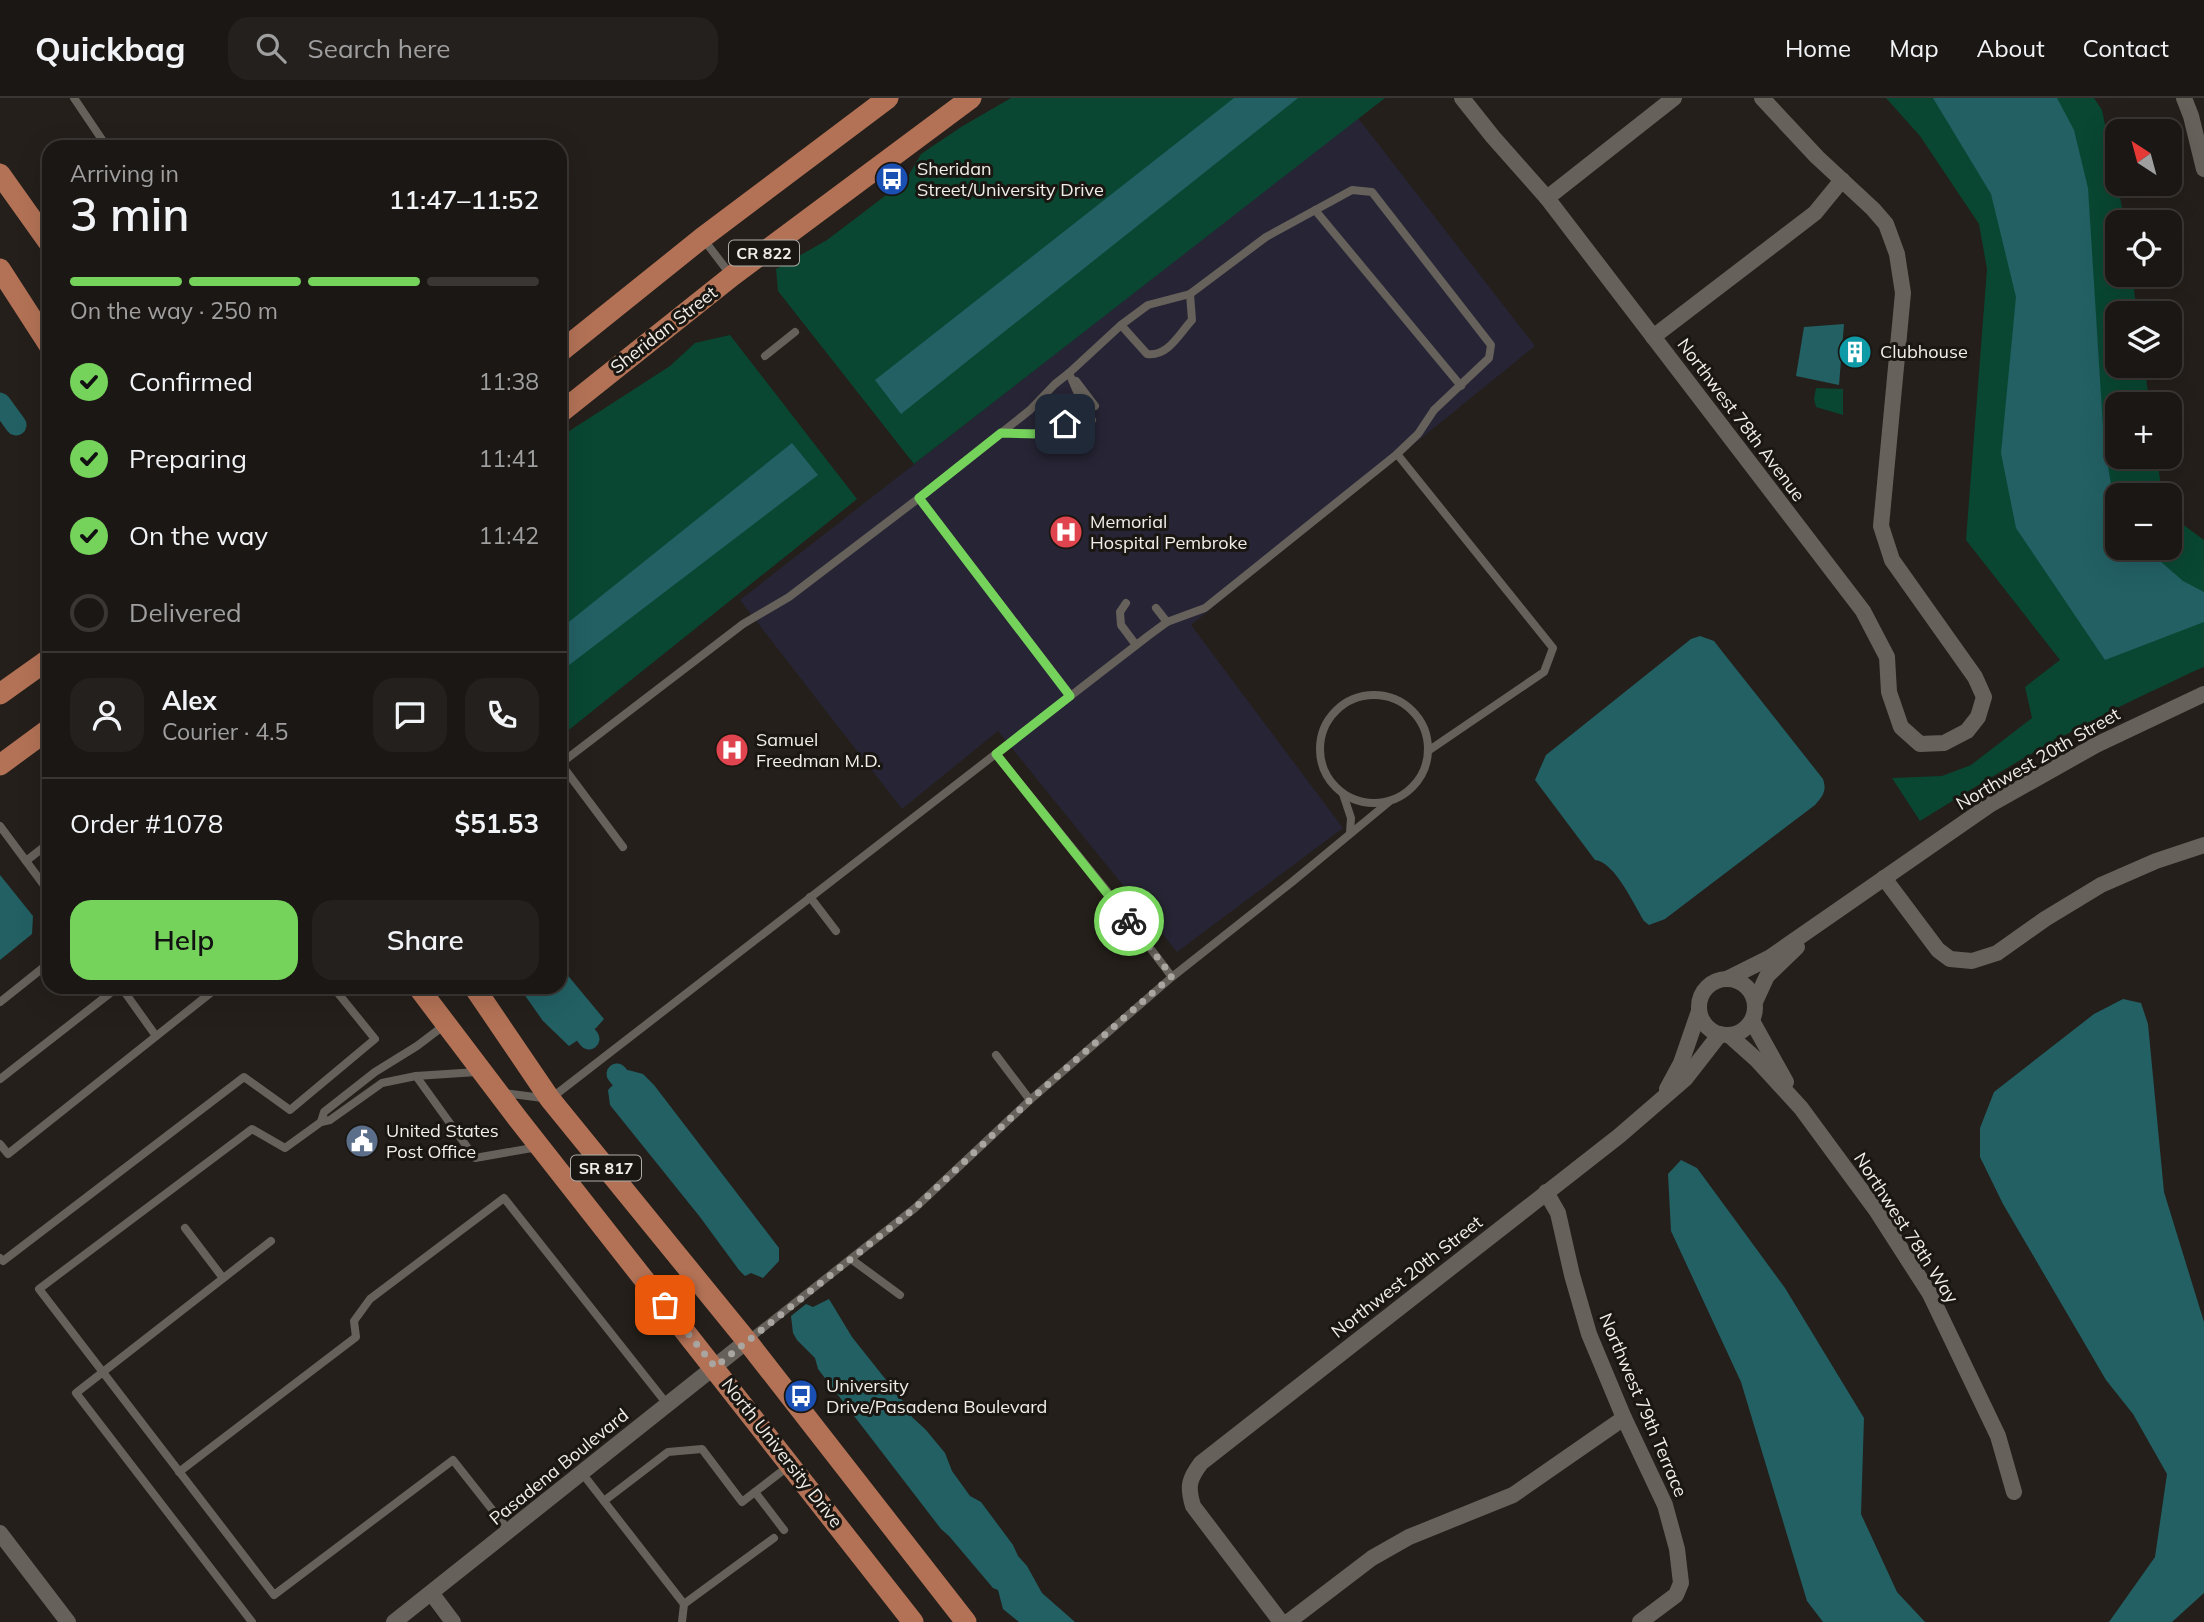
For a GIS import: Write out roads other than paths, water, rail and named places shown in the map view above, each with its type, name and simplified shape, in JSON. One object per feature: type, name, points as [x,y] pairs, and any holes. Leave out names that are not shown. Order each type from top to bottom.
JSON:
[{"type":"main road","name":"CR 822","points":[[567,346],[702,238],[888,98]]},
{"type":"main road","name":"Sheridan Street","points":[[567,407],[732,276],[971,98]]},
{"type":"main road","points":[[0,174],[42,233]]},
{"type":"main road","points":[[0,269],[42,334]]},
{"type":"main road","points":[[0,694],[42,664]]},
{"type":"main road","points":[[0,765],[42,734]]},
{"type":"main road","name":"North University Drive","points":[[423,994],[912,1622]]},
{"type":"main road","name":"SR 817","points":[[479,994],[550,1099],[747,1341],[966,1622]]},
{"type":"street","name":"Northwest 78th Avenue","points":[[1462,98],[1547,198],[1863,611],[1886,657],[1889,692],[1901,727],[1920,744],[1944,743],[1967,731],[1978,717],[1984,697],[1975,677],[1892,560],[1881,526],[1903,293],[1898,254],[1886,224],[1842,180]]},
{"type":"street","points":[[1547,198],[1674,98]]},
{"type":"street","points":[[1653,337],[1815,213],[1842,180],[1816,157],[1762,98]]},
{"type":"street","points":[[2184,98],[2204,169]]},
{"type":"street","name":"Northwest 20th Street","points":[[1727,979],[1769,958],[1991,804],[2096,745],[2204,694]]},
{"type":"street","points":[[1884,878],[1938,950],[1950,959],[1972,961],[1997,953],[2045,919],[2101,885],[2156,861],[2204,845]]},
{"type":"street","name":"Northwest 20th Street","points":[[1755,1002],[1767,976],[1828,915]]},
{"type":"street","points":[[1718,980],[1737,980],[1746,985],[1755,1002],[1752,1021],[1738,1033],[1725,1035],[1706,1025],[1699,1011],[1700,1000],[1709,985],[1718,980]]},
{"type":"street","name":"Northwest 20th Street","points":[[1663,1097],[1681,1063],[1699,1011]]},
{"type":"street","name":"Northwest 78th Way","points":[[1752,1021],[1801,1108]]},
{"type":"street","name":"Northwest 20th Street","points":[[1281,1622],[1193,1506],[1189,1494],[1190,1478],[1201,1462],[1619,1136],[1685,1079],[1725,1035]]},
{"type":"street","name":"Northwest 78th Way","points":[[1725,1035],[1757,1060],[1801,1108],[1875,1210],[1930,1294],[1998,1436],[2014,1492]]},
{"type":"street","name":"Northwest 79th Terrace","points":[[1546,1192],[1558,1213],[1589,1334],[1624,1418],[1665,1505],[1677,1549],[1681,1583],[1676,1595],[1640,1622]]},
{"type":"street","name":"Pasadena Boulevard","points":[[394,1622],[747,1341]]},
{"type":"street","points":[[1288,1622],[1372,1558],[1409,1537],[1513,1495],[1624,1418]]},
{"type":"street","points":[[0,1533],[68,1622]]},
{"type":"street","points":[[432,1594],[453,1622]]},
{"type":"lane","points":[[74,98],[102,140]]},
{"type":"lane","points":[[498,1092],[550,1099],[1136,645],[1167,622],[1205,608],[1397,454],[1418,434],[1434,410],[1489,358],[1491,345],[1372,192],[1352,190],[1266,237],[1190,294],[1148,305],[1121,325],[1001,433],[919,498],[789,597],[743,624],[567,759]]},
{"type":"lane","points":[[1315,210],[1461,386]]},
{"type":"lane","points":[[702,238],[732,276]]},
{"type":"lane","points":[[1121,325],[1147,354],[1157,355],[1165,351],[1192,320],[1190,294]]},
{"type":"lane","points":[[765,356],[795,332]]},
{"type":"lane","points":[[1069,373],[1096,406]]},
{"type":"lane","points":[[1052,431],[1065,424],[1078,410],[1078,394],[1069,373]]},
{"type":"lane","points":[[1001,433],[1039,434],[1085,425],[1092,420]]},
{"type":"lane","points":[[1397,454],[1553,648],[1544,672],[1428,751]]},
{"type":"lane","points":[[919,498],[1070,696]]},
{"type":"lane","points":[[1126,603],[1120,612],[1121,625],[1136,645]]},
{"type":"lane","points":[[1156,608],[1167,622]]},
{"type":"lane","points":[[747,1341],[915,1208],[1030,1100],[1172,976],[1390,800],[1415,784],[1424,769],[1428,751],[1426,734],[1419,718],[1406,705],[1391,697],[1373,694],[1356,697],[1340,706],[1328,719],[1319,744],[1324,772],[1343,794],[1356,800],[1371,803],[1390,800]]},
{"type":"lane","points":[[996,754],[1172,976]]},
{"type":"lane","points":[[567,773],[623,847]]},
{"type":"lane","points":[[1343,794],[1351,818],[1350,833]]},
{"type":"lane","points":[[0,826],[42,883]]},
{"type":"lane","points":[[26,861],[42,848]]},
{"type":"lane","points":[[810,897],[836,931]]},
{"type":"lane","points":[[0,1003],[42,969]]},
{"type":"lane","points":[[0,1079],[110,994]]},
{"type":"lane","points":[[124,994],[156,1036]]},
{"type":"lane","points":[[0,1144],[8,1154],[209,994]]},
{"type":"lane","points":[[0,1258],[3,1261],[244,1077],[290,1110],[375,1039],[339,994]]},
{"type":"lane","points":[[321,1122],[324,1112],[375,1072],[446,1024]]},
{"type":"lane","points":[[996,1055],[1030,1100]]},
{"type":"lane","points":[[482,1072],[415,1076],[382,1083],[285,1148],[252,1129],[40,1289],[274,1595],[453,1460],[509,1531]]},
{"type":"lane","points":[[415,1076],[475,1158],[540,1147]]},
{"type":"lane","points":[[179,1472],[356,1337],[354,1321],[370,1299],[504,1198],[667,1404]]},
{"type":"lane","points":[[185,1228],[223,1278]]},
{"type":"lane","points":[[251,1622],[76,1393],[271,1241]]},
{"type":"lane","points":[[850,1259],[901,1295]]},
{"type":"lane","points":[[604,1501],[668,1452],[702,1449],[742,1502],[791,1465]]},
{"type":"lane","points":[[582,1473],[684,1604],[682,1622]]},
{"type":"lane","points":[[755,1492],[784,1531]]},
{"type":"lane","points":[[684,1604],[774,1538]]},
{"type":"water","points":[[1234,98],[1298,98],[901,414],[875,380]]},
{"type":"water","points":[[1933,98],[2057,98],[2074,130],[2088,188],[2105,469],[2108,469],[2111,483],[2105,483],[2105,560],[2159,560],[2183,581],[2204,592],[2204,622],[2105,660],[2016,528],[2001,453],[2016,297],[1991,194]]},
{"type":"water","points":[[1844,324],[1839,385],[1796,376],[1804,327]]},
{"type":"water","points":[[792,443],[818,475],[567,667],[567,623]]},
{"type":"water","points":[[1700,636],[1714,641],[1823,779],[1824,790],[1815,805],[1665,919],[1649,925],[1617,876],[1610,868],[1595,860],[1535,780],[1546,755],[1691,639]]},
{"type":"water","points":[[0,875],[33,916],[32,934],[0,960]]},
{"type":"water","points":[[567,974],[604,1019],[596,1028],[569,1046],[543,1021],[524,994],[567,994]]},
{"type":"water","points":[[2123,999],[2141,1003],[2148,1024],[2164,1192],[2204,1322],[2204,1593],[2172,1622],[2109,1622],[2155,1557],[2167,1474],[2133,1414],[2106,1380],[2003,1204],[1980,1157],[1980,1128],[1994,1092],[2094,1014]]},
{"type":"water","points":[[628,1070],[643,1074],[654,1085],[779,1248],[779,1261],[763,1278],[751,1273],[745,1276],[739,1270],[610,1105],[608,1090]]},
{"type":"water","points":[[1681,1160],[1697,1168],[1785,1288],[1864,1418],[1861,1514],[1897,1592],[1925,1622],[1823,1622],[1807,1601],[1741,1382],[1671,1231],[1668,1174]]},
{"type":"water","points":[[829,1299],[852,1337],[906,1405],[912,1417],[945,1453],[952,1471],[970,1496],[981,1502],[1013,1545],[1042,1593],[1075,1622],[1019,1622],[1003,1609],[998,1590],[993,1588],[941,1529],[818,1369],[815,1358],[793,1333],[791,1316],[806,1304],[813,1307]]},
{"type":"waterway","points":[[0,403],[16,425]]},
{"type":"waterway","points":[[554,994],[589,1039]]},
{"type":"waterway","points":[[617,1074],[638,1100]]},
{"type":"place","name":"Sheridan Street/University Drive","points":[[892,179]]},
{"type":"place","name":"Clubhouse","points":[[1855,352]]},
{"type":"place","name":"Memorial Hospital Pembroke","points":[[1066,532]]},
{"type":"place","name":"Samuel Freedman M.D.","points":[[732,750]]},
{"type":"place","name":"United States Post Office","points":[[362,1141]]},
{"type":"place","name":"University Drive/Pasadena Boulevard","points":[[801,1396]]}]
